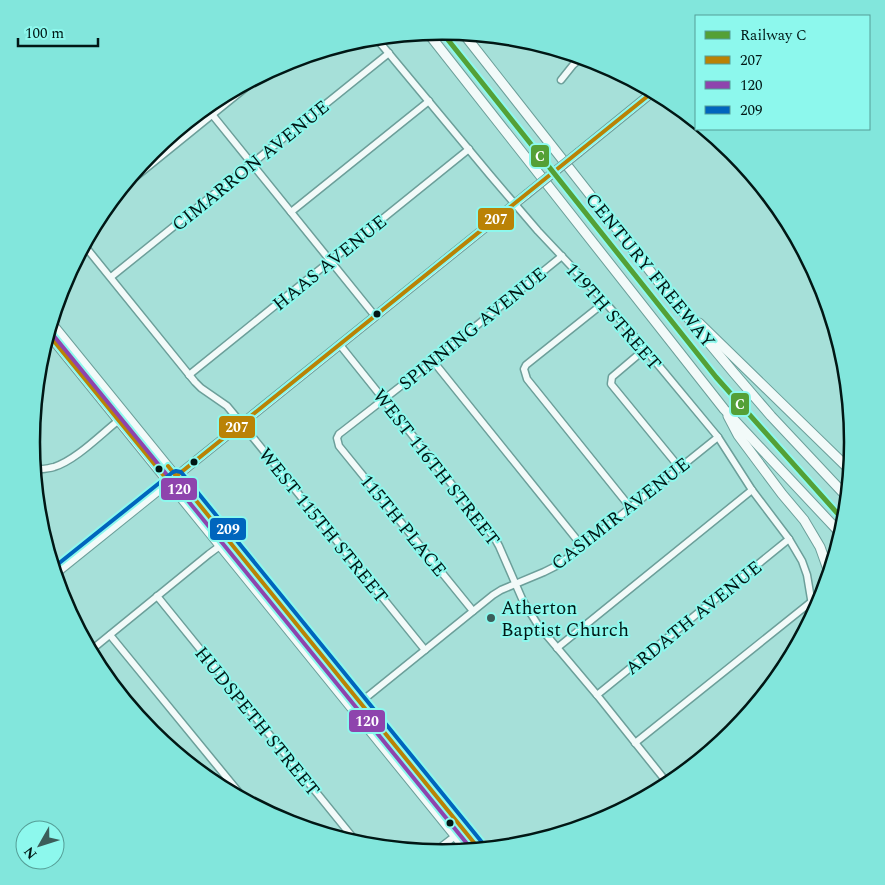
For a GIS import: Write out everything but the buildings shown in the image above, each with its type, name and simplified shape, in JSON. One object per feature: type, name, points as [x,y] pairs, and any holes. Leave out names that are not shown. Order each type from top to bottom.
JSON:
[{"type":"highway","name":"CENTURY FREEWAY","points":[[434,40],[724,409],[835,528]]},
{"type":"highway","name":"CENTURY FREEWAY","points":[[469,41],[665,290],[771,416],[842,492]]},
{"type":"highway","points":[[665,290],[844,464]]},
{"type":"highway","points":[[724,409],[738,435],[804,520],[820,547],[826,565]]},
{"type":"main road","points":[[60,570],[648,96]]},
{"type":"main road","points":[[57,328],[475,844]]},
{"type":"main road","points":[[53,341],[462,844]]},
{"type":"street","name":"119TH STREET","points":[[382,45],[515,204],[605,302],[718,437],[752,490],[789,539],[802,561],[807,575],[812,602]]},
{"type":"street","name":"CIMARRON AVENUE","points":[[111,277],[389,53]]},
{"type":"street","points":[[561,80],[576,63]]},
{"type":"street","points":[[291,212],[429,101]]},
{"type":"street","points":[[158,158],[226,103]]},
{"type":"street","points":[[212,115],[375,316]]},
{"type":"street","name":"HAAS AVENUE","points":[[189,375],[469,149]]},
{"type":"street","name":"WEST 115TH STREET","points":[[89,251],[189,375],[201,388],[227,406],[425,650]]},
{"type":"street","name":"SPINNING AVENUE","points":[[337,438],[343,430],[433,361],[562,256]]},
{"type":"street","points":[[605,302],[526,365],[524,369],[527,378],[630,507]]},
{"type":"street","name":"WEST 116TH STREET","points":[[340,344],[494,537],[530,614],[663,779]]},
{"type":"street","points":[[645,349],[615,373],[611,384],[679,467]]},
{"type":"street","points":[[433,361],[582,546]]},
{"type":"street","points":[[41,469],[55,467],[65,462],[118,420]]},
{"type":"street","name":"CASIMIR AVENUE","points":[[352,709],[501,590],[558,565],[718,437]]},
{"type":"street","name":"115TH PLACE","points":[[337,438],[339,446],[474,611]]},
{"type":"street","points":[[557,648],[752,490]]},
{"type":"street","name":"ARDATH AVENUE","points":[[597,695],[789,539]]},
{"type":"street","points":[[96,647],[228,540]]},
{"type":"street","name":"HUDSPETH STREET","points":[[157,596],[349,833]]},
{"type":"street","points":[[635,743],[812,602]]},
{"type":"street","points":[[110,635],[234,787]]},
{"type":"street","points":[[443,845],[464,830]]},
{"type":"rail line","name":"C","points":[[448,40],[716,377],[838,514]]},
{"type":"transit line","name":"207","points":[[53,341],[169,482],[648,96]]},
{"type":"transit line","name":"120","points":[[54,337],[467,844]]},
{"type":"transit line","name":"207","points":[[168,466],[475,844]]},
{"type":"transit line","name":"209","points":[[59,564],[173,472],[181,472],[483,843]]},
{"type":"place","name":"Atherton Baptist Church","points":[[491,618]]}]
